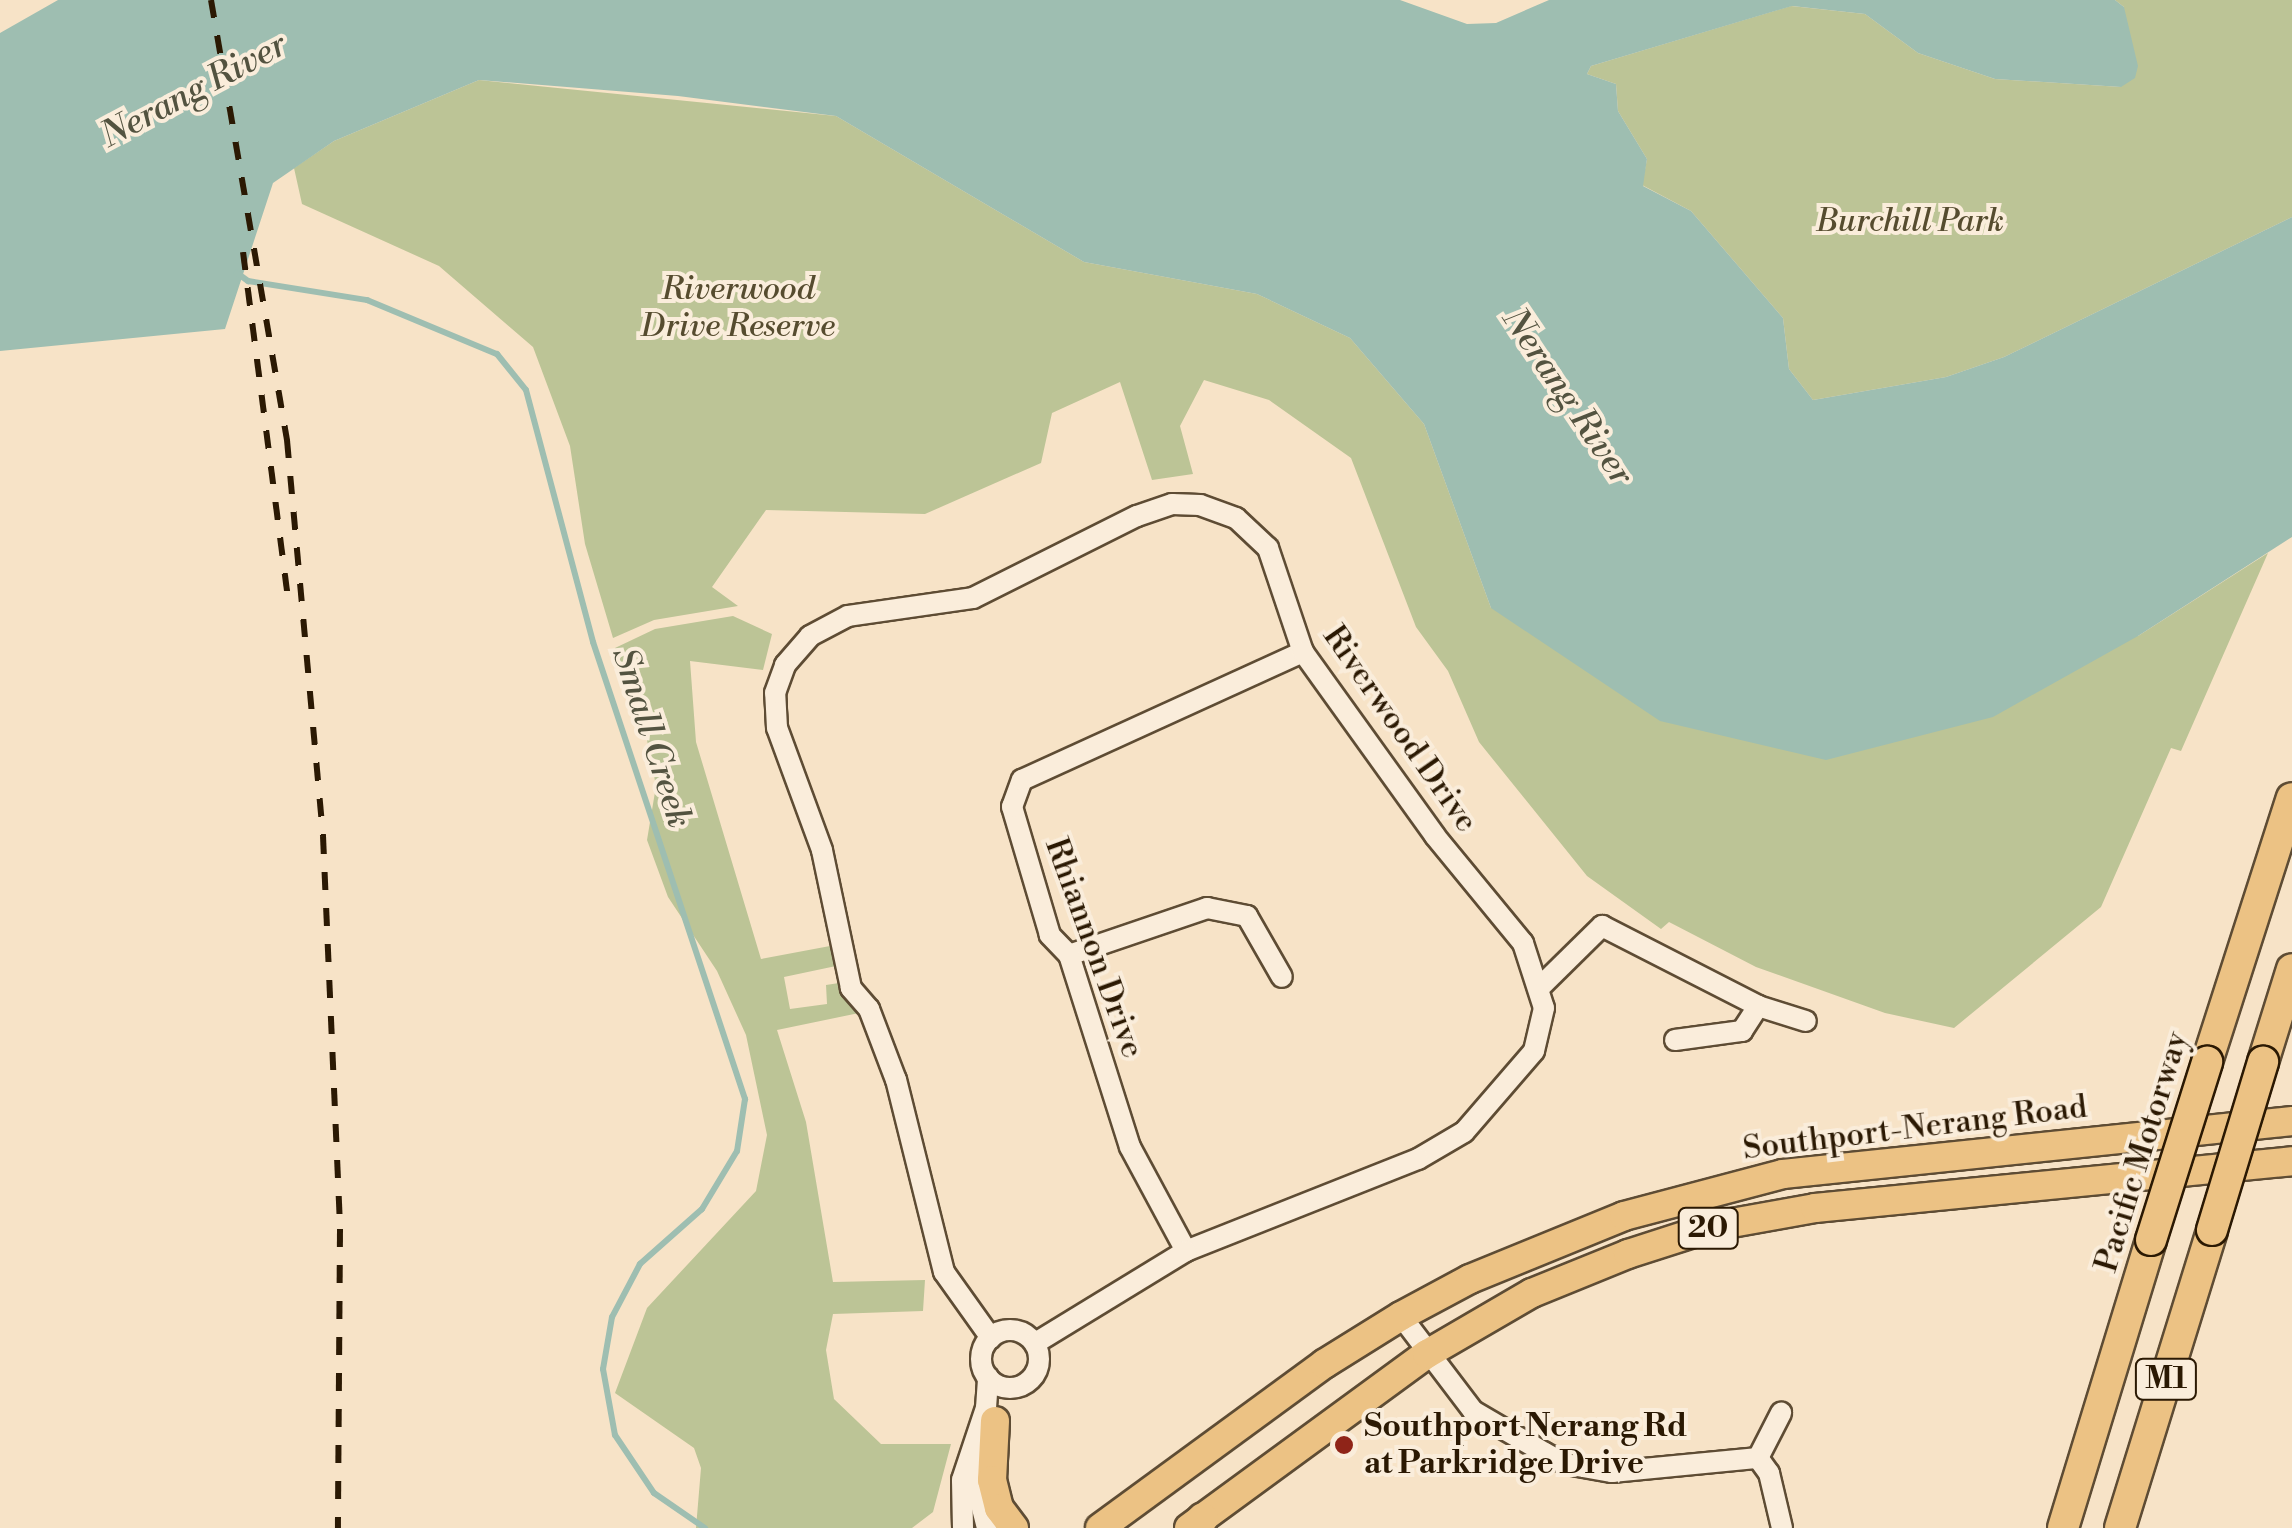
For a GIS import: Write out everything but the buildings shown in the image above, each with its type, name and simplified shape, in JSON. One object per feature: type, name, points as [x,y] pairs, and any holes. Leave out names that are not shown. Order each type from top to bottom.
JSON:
[{"type":"highway","name":"Pacific Motorway","points":[[2063,1528],[2292,798]]},
{"type":"highway","name":"M1","points":[[2120,1528],[2292,969]]},
{"type":"main road","name":"Southport-Nerang Road","points":[[1100,1528],[1324,1364],[1402,1316],[1584,1230],[1783,1174],[2292,1121]]},
{"type":"main road","name":"Southport-Nerang Road","points":[[1195,1525],[1428,1354],[1532,1292],[1715,1226],[1815,1208],[2292,1162]]},
{"type":"main road","points":[[995,1420],[992,1480],[999,1508],[1014,1528]]},
{"type":"street","name":"Riverwood Drive","points":[[991,1338],[948,1282],[896,1080],[869,1009],[851,988],[822,850],[777,728],[775,693],[785,665],[810,636],[848,616],[973,598],[1172,504],[1236,518],[1268,548],[1304,652],[1436,836],[1523,944],[1541,986],[1544,1008],[1534,1052],[1464,1132],[1418,1160],[1186,1252],[1034,1344]]},
{"type":"street","name":"Rhiannon Drive","points":[[1186,1252],[1130,1147],[1070,956],[1050,935],[1012,807],[1022,780],[1304,652]]},
{"type":"street","points":[[1070,956],[1208,908],[1247,916],[1282,977]]},
{"type":"street","points":[[1541,986],[1602,926],[1758,1006],[1806,1021]]},
{"type":"street","points":[[1675,1040],[1742,1030],[1758,1006]]},
{"type":"street","points":[[1402,1316],[1473,1411],[1566,1464],[1612,1472],[1758,1458]]},
{"type":"street","points":[[963,1528],[962,1480],[986,1408],[988,1378],[981,1357],[991,1338],[1012,1330],[1034,1344],[1039,1361],[1029,1381],[995,1420],[980,1490],[987,1528]]},
{"type":"street","points":[[988,1378],[1012,1388],[1029,1381]]},
{"type":"street","points":[[1758,1458],[1781,1412]]},
{"type":"street","points":[[1758,1458],[1768,1473],[1782,1528]]},
{"type":"green space","name":"Burchill Park","points":[[2115,0],[2292,0],[2292,217],[2004,357],[1946,377],[1813,400],[1789,369],[1783,318],[1691,211],[1642,185],[1647,159],[1618,111],[1616,84],[1587,74],[1591,66],[1791,6],[1865,14],[1918,53],[1995,79],[2121,87],[2124,7]]},
{"type":"green space","name":"Riverwood Drive Reserve","points":[[479,80],[836,116],[1084,262],[1257,294],[1350,338],[1424,424],[1491,608],[2138,636],[2268,553],[2181,751],[2171,748],[2101,907],[1954,1028],[1885,1013],[1756,967],[1669,922],[1661,929],[1587,876],[1479,742],[1448,671],[1416,627],[1351,458],[1269,400],[1204,380],[1180,426],[1193,474],[1152,480],[1120,382],[1052,413],[1041,463],[925,514],[766,510],[712,587],[738,606],[654,620],[613,638],[585,544],[570,446],[533,347],[439,266],[302,204],[294,168],[334,141]]},
{"type":"green space","points":[[733,616],[772,634],[763,670],[690,661],[696,742],[761,959],[830,946],[836,966],[784,977],[790,1009],[827,1004],[826,985],[839,983],[859,1013],[777,1030],[806,1122],[833,1282],[925,1280],[923,1311],[833,1314],[826,1350],[834,1399],[881,1444],[951,1444],[933,1512],[912,1528],[696,1528],[701,1468],[694,1448],[615,1393],[647,1308],[756,1191],[767,1135],[746,1035],[717,971],[668,897],[647,840],[656,786],[646,735],[615,648],[655,629]]},
{"type":"water","name":"Nerang River","points":[[58,0],[1400,0],[1467,24],[1496,23],[1549,0],[2115,0],[2124,7],[2138,66],[2135,78],[2121,87],[1995,79],[1918,53],[1865,14],[1792,6],[1591,66],[1587,74],[1616,84],[1618,111],[1647,159],[1643,186],[1691,211],[1783,318],[1789,369],[1813,400],[1946,377],[2004,357],[2292,217],[2292,537],[2138,636],[1993,717],[1826,760],[1660,721],[1491,608],[1424,424],[1350,338],[1257,294],[1084,262],[836,116],[678,96],[479,80],[334,141],[273,183],[225,329],[0,351],[0,33]]},
{"type":"waterway","name":"Small Creek","points":[[237,273],[248,281],[367,300],[497,354],[526,390],[593,642],[745,1099],[737,1151],[702,1209],[640,1264],[612,1317],[603,1369],[615,1435],[654,1493],[705,1528]]},
{"type":"railway","points":[[211,0],[287,440],[323,836],[340,1229],[338,1528]]},
{"type":"railway","points":[[243,252],[288,600]]},
{"type":"place","name":"Southport Nerang Rd at Parkridge Drive","points":[[1344,1445]]}]
